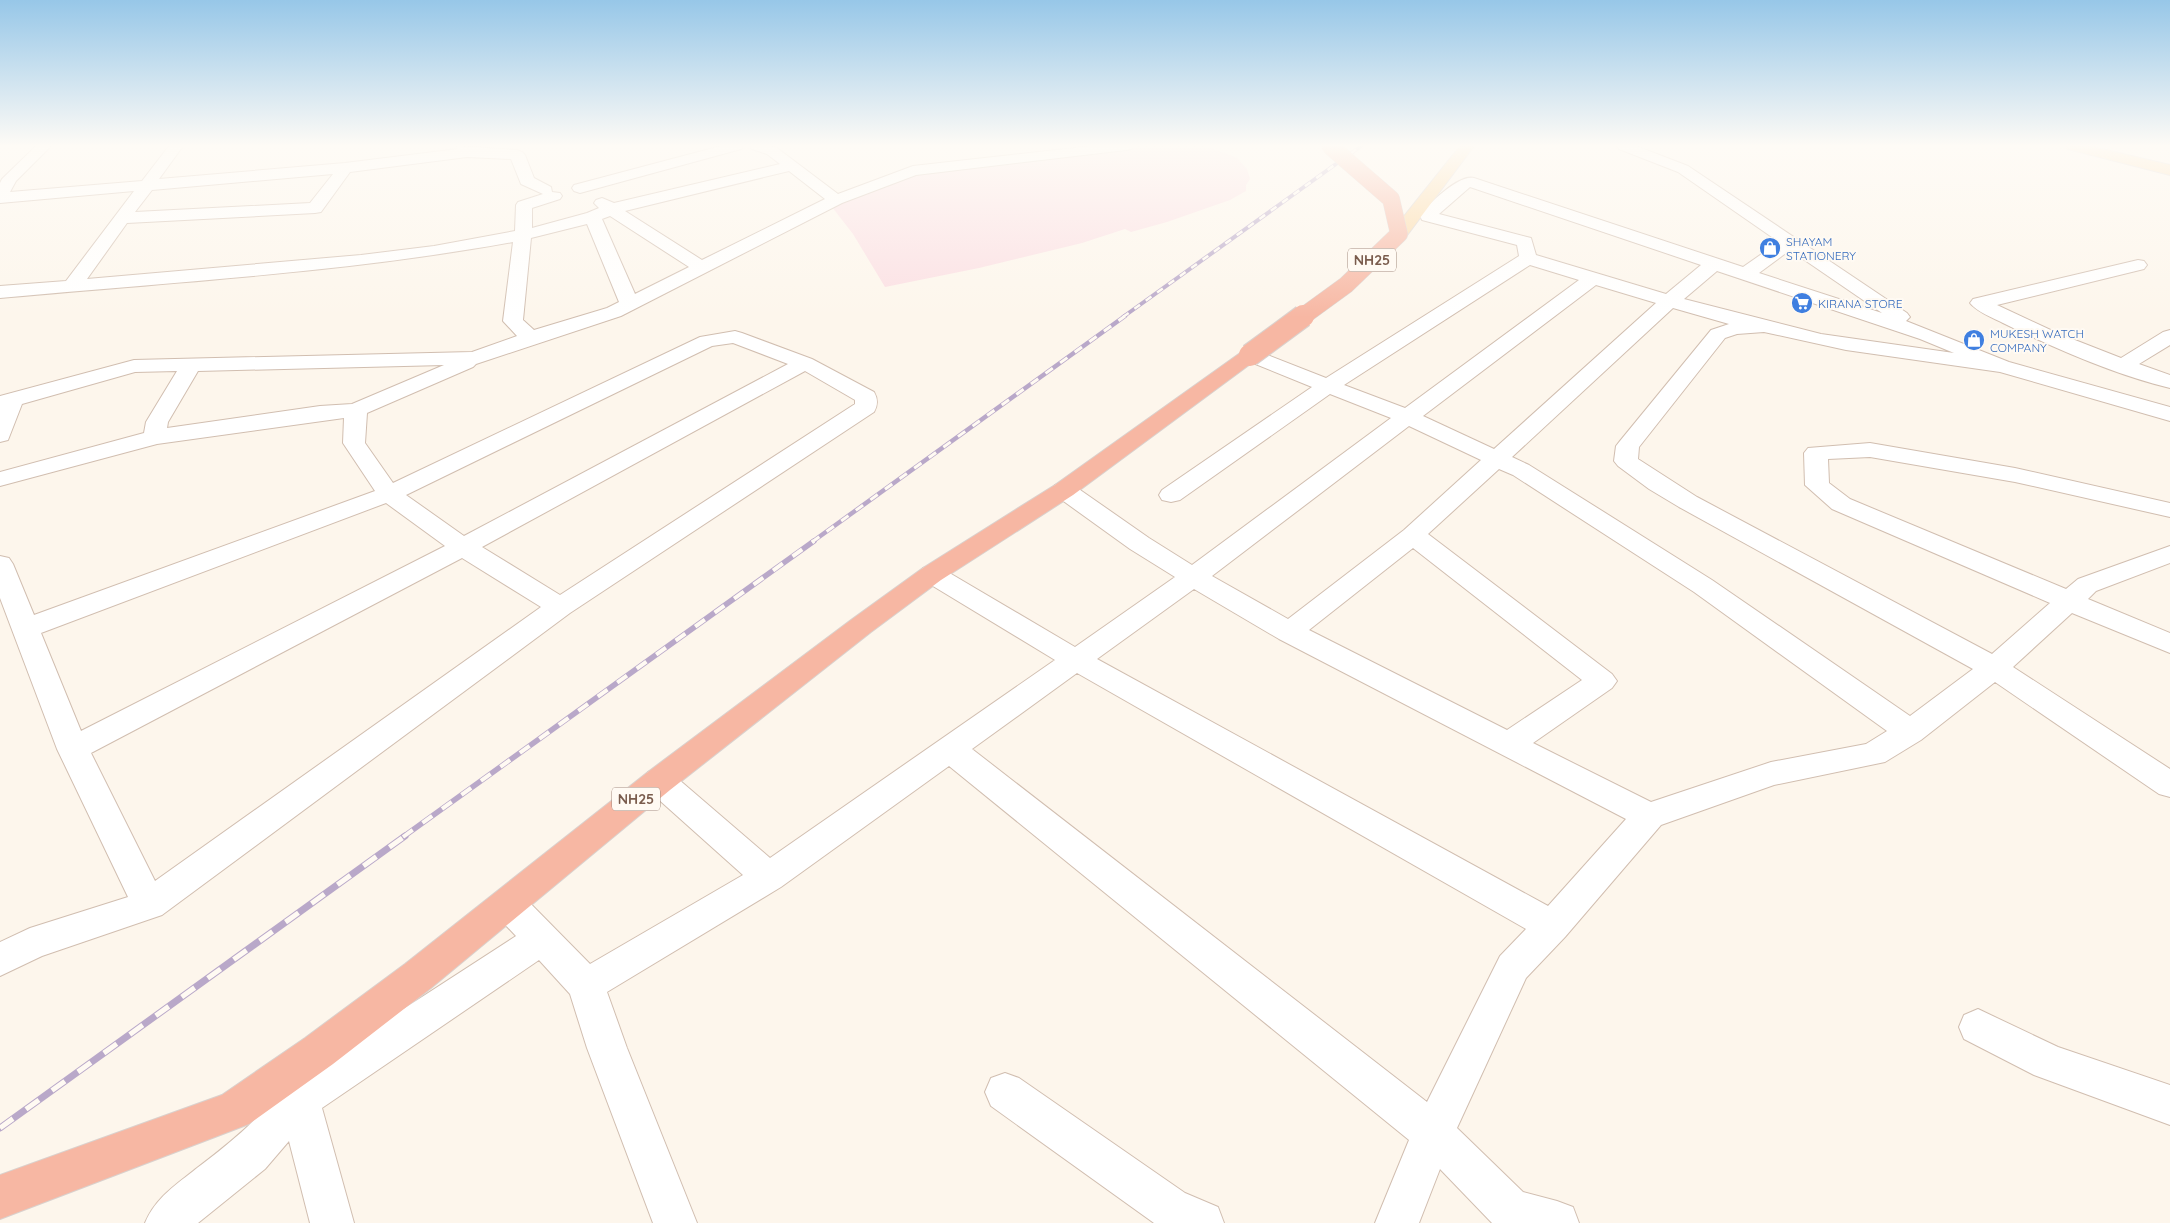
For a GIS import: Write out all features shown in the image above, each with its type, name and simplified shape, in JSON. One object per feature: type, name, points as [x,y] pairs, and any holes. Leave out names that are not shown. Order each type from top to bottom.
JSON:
[{"type":"highway","name":"NH25","points":[[0,1197],[235,1110],[319,1051],[508,904],[658,781],[861,626],[932,574],[1064,490],[1346,285],[1399,234],[1393,203]]},
{"type":"main road","points":[[1399,234],[1423,203]]},
{"type":"street","points":[[70,287],[134,203]]},
{"type":"street","points":[[123,218],[315,208],[319,203]]},
{"type":"street","points":[[528,203],[524,205],[524,235],[513,321],[530,338]]},
{"type":"street","points":[[602,203],[702,268]]},
{"type":"street","points":[[0,292],[361,260],[434,251],[524,235],[593,217],[611,209],[636,203]]},
{"type":"street","points":[[0,479],[155,436],[320,412],[356,410],[462,366],[474,358],[530,338],[614,312],[830,203]]},
{"type":"street","points":[[1440,203],[1428,216],[1525,242],[1528,258]]},
{"type":"street","points":[[1480,230],[1537,203]]},
{"type":"street","points":[[1537,203],[1927,335],[2002,366],[2168,412]]},
{"type":"street","points":[[1733,203],[1927,335]]},
{"type":"street","points":[[593,217],[630,304]]},
{"type":"street","points":[[1744,274],[1790,242]]},
{"type":"street","points":[[1172,495],[1329,385],[1528,258],[1670,301],[1796,334],[1873,348],[2002,366]]},
{"type":"street","points":[[1289,632],[1414,535],[1670,301],[1714,264]]},
{"type":"street","points":[[2138,265],[1980,303],[2008,319],[2081,352],[2170,382]]},
{"type":"street","points":[[586,985],[769,877],[1192,578],[1592,278]]},
{"type":"street","points":[[1771,328],[1735,328],[1718,334],[1628,446],[1626,461],[1658,484],[1688,502],[1994,668],[2170,786]]},
{"type":"street","points":[[2122,366],[2170,336]]},
{"type":"street","points":[[0,960],[30,944],[150,905],[560,607],[866,407],[866,397],[805,363],[734,337],[708,341],[389,494],[26,628]]},
{"type":"street","points":[[1250,355],[1407,417],[1520,470],[1703,586],[1910,732]]},
{"type":"street","points":[[0,436],[6,401],[134,366],[474,358]]},
{"type":"street","points":[[73,749],[463,548],[805,363]]},
{"type":"street","points":[[155,436],[157,422],[191,365]]},
{"type":"street","points":[[356,410],[354,444],[389,494],[463,548],[560,607]]},
{"type":"street","points":[[2170,510],[2015,476],[1870,450],[1816,452],[1818,485],[1841,504],[2170,644]]},
{"type":"street","points":[[1064,490],[1109,524],[1192,578],[1289,632],[1649,816]]},
{"type":"street","points":[[1414,535],[1602,680],[1508,744]]},
{"type":"street","points":[[1398,1223],[1433,1133],[1513,966],[1552,926],[1649,816],[1771,774],[1874,754],[1910,732],[1994,668],[2086,585],[2170,554]]},
{"type":"street","points":[[0,564],[73,749],[150,905]]},
{"type":"street","points":[[932,574],[1076,660],[1552,926]]},
{"type":"street","points":[[950,748],[1433,1133],[1510,1211],[1557,1223]]},
{"type":"street","points":[[658,781],[769,877]]},
{"type":"street","points":[[508,904],[586,985],[607,1048],[675,1223]]},
{"type":"street","points":[[167,1223],[183,1207],[250,1154],[299,1100],[540,939]]},
{"type":"street","points":[[1978,1027],[2048,1062],[2170,1105]]},
{"type":"street","points":[[319,1051],[299,1100],[332,1223]]},
{"type":"street","points":[[1005,1092],[1170,1208],[1202,1223]]},
{"type":"shaded area","points":[[841,203],[1221,203],[1131,232],[1125,229],[1082,243],[979,268],[885,287],[853,234],[832,207]]},
{"type":"railway","points":[[1123,317],[1282,203]]},
{"type":"railway","points":[[812,542],[1125,316]]},
{"type":"railway","points":[[403,837],[814,541]]},
{"type":"railway","points":[[0,1128],[405,836]]},
{"type":"place","name":"SHAYAM STATIONERY","points":[[1770,248]]},
{"type":"place","name":"KIRANA STORE","points":[[1802,303]]},
{"type":"place","name":"MUKESH WATCH COMPANY","points":[[1974,340]]}]
